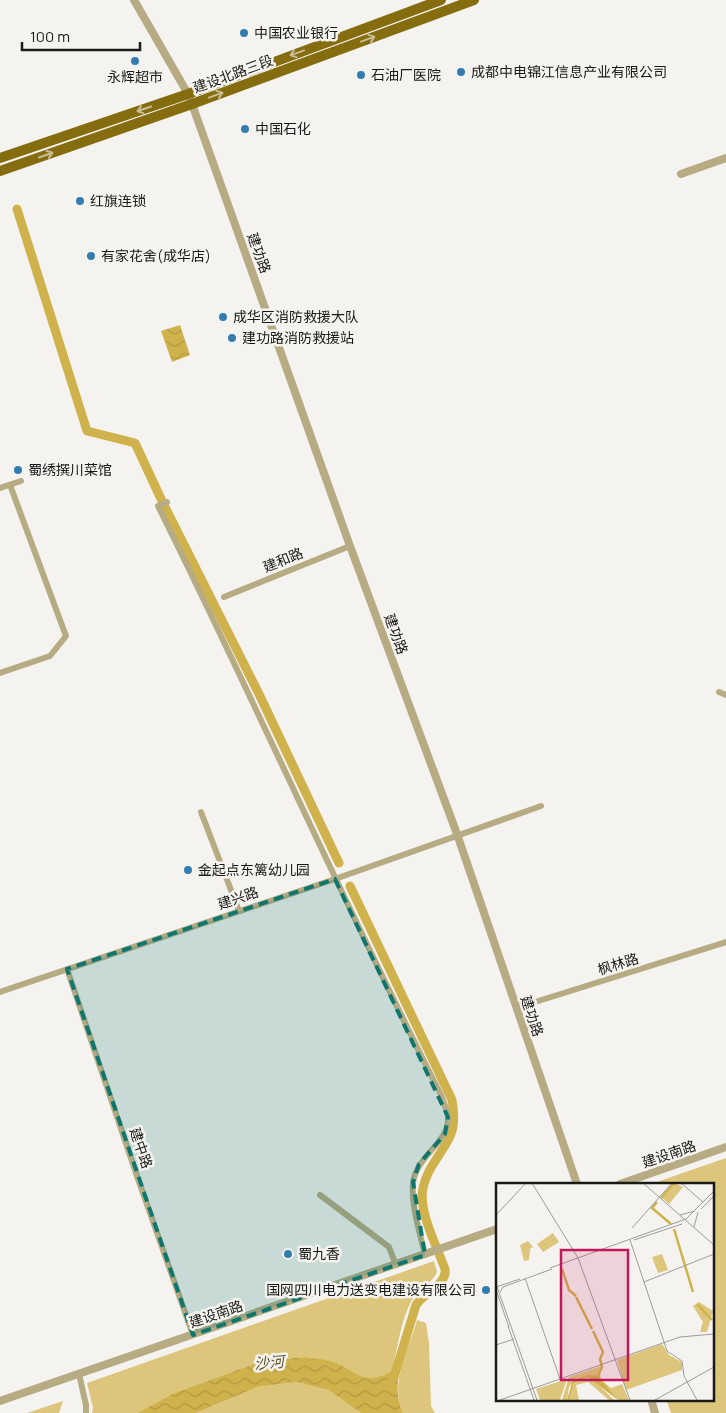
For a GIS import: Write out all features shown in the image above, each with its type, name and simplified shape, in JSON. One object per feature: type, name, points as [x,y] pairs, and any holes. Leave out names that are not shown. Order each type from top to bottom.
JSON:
[{"type":"main road","name":"建设北路三段","points":[[0,158],[188,94],[441,0]]},
{"type":"main road","name":"建设北路三段","points":[[0,171],[192,104],[474,0]]},
{"type":"street","name":"建功路","points":[[134,0],[192,104],[350,546],[457,834],[577,1183]]},
{"type":"street","points":[[681,174],[726,158]]},
{"type":"street","points":[[0,488],[21,481]]},
{"type":"street","points":[[0,673],[50,656],[66,636],[10,485]]},
{"type":"street","points":[[167,502],[158,506],[335,878],[441,1094],[448,1117],[445,1134],[419,1164],[413,1182],[414,1202],[427,1254]]},
{"type":"street","name":"建和路","points":[[224,597],[350,546]]},
{"type":"street","points":[[719,692],[726,695]]},
{"type":"street","name":"建兴路","points":[[0,992],[541,806]]},
{"type":"street","points":[[201,812],[239,911]]},
{"type":"street","name":"枫林路","points":[[516,1008],[726,942]]},
{"type":"street","name":"建中路","points":[[67,969],[193,1335]]},
{"type":"street","name":"建设南路","points":[[623,1183],[726,1147]]},
{"type":"street","points":[[320,1195],[389,1247],[396,1265]]},
{"type":"street","name":"建设南路","points":[[0,1400],[496,1229]]},
{"type":"street","points":[[79,1374],[86,1413]]},
{"type":"street","points":[[651,1400],[655,1413]]},
{"type":"highlighted area","points":[[335,879],[448,1117],[445,1134],[419,1164],[413,1182],[425,1255],[193,1335],[67,969]]},
{"type":"shaded area","points":[[726,1158],[726,1413],[671,1413],[666,1400],[714,1400],[714,1183],[654,1183]]},
{"type":"shaded area","points":[[434,1261],[437,1272],[435,1276],[416,1294],[407,1311],[392,1371],[379,1378],[361,1378],[335,1363],[305,1357],[262,1361],[174,1393],[137,1413],[92,1413],[93,1408],[87,1383]]},
{"type":"shaded area","points":[[417,1320],[426,1323],[429,1343],[431,1406],[435,1413],[403,1413],[399,1401],[399,1378]]},
{"type":"shaded area","points":[[296,1382],[328,1390],[361,1413],[196,1413],[258,1387]]},
{"type":"shaded area","points":[[63,1401],[59,1413],[27,1413]]},
{"type":"water","points":[[180,325],[190,355],[172,362],[161,331]]},
{"type":"water","name":"沙河","points":[[305,1357],[332,1362],[362,1377],[368,1378],[375,1378],[392,1371],[393,1366],[400,1371],[398,1392],[399,1403],[403,1413],[361,1413],[328,1390],[296,1382],[258,1387],[196,1413],[137,1413],[174,1393],[262,1361]]},
{"type":"waterway","points":[[17,209],[87,431],[135,443],[162,501]]},
{"type":"waterway","points":[[165,507],[259,694],[339,863]]},
{"type":"waterway","points":[[350,886],[452,1100],[453,1108],[454,1121],[451,1134],[428,1173],[422,1197],[426,1218],[445,1269],[445,1274],[443,1279],[416,1305],[393,1380]]},
{"type":"place","name":"中国农业银行","points":[[244,33]]},
{"type":"place","name":"永辉超市","points":[[135,61]]},
{"type":"place","name":"成都中电锦江信息产业有限公司","points":[[461,72]]},
{"type":"place","name":"石油厂医院","points":[[361,75]]},
{"type":"place","name":"中国石化","points":[[245,129]]},
{"type":"place","name":"红旗连锁","points":[[80,201]]},
{"type":"place","name":"有家花舍(成华店)","points":[[91,256]]},
{"type":"place","name":"成华区消防救援大队","points":[[223,317]]},
{"type":"place","name":"建功路消防救援站","points":[[232,338]]},
{"type":"place","name":"蜀绣撰川菜馆","points":[[18,470]]},
{"type":"place","name":"金起点东篱幼儿园","points":[[188,870]]},
{"type":"place","name":"蜀九香","points":[[288,1254]]},
{"type":"place","name":"国网四川电力送变电建设有限公司","points":[[486,1290]]}]
